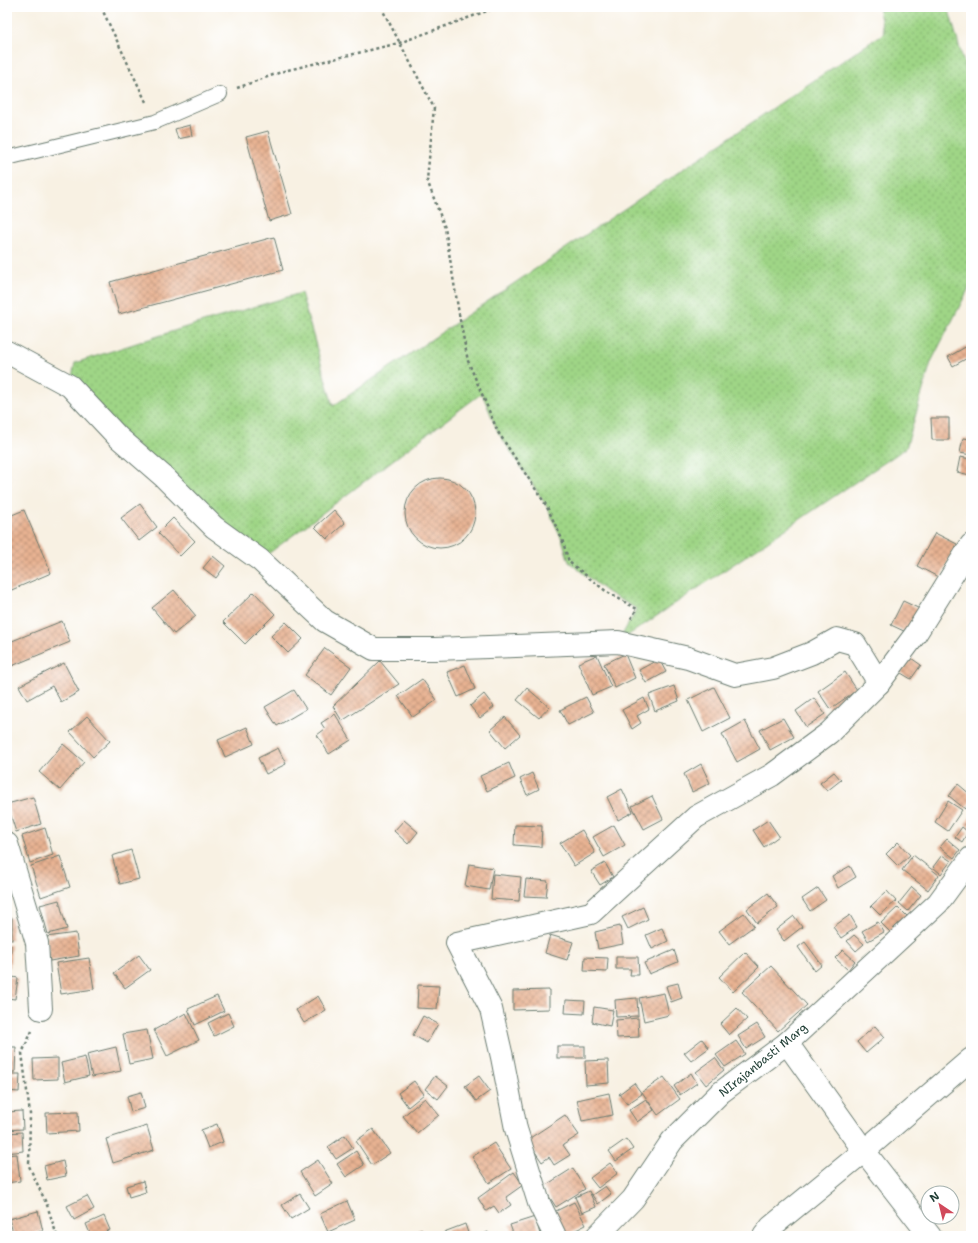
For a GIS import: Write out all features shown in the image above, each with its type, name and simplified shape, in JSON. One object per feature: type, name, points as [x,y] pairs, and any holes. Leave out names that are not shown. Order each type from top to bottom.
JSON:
[{"type":"street","points":[[7,352],[70,386],[118,437],[164,477],[214,526],[260,560],[325,621],[374,649],[435,650],[618,642],[688,658],[735,675],[773,668],[812,653],[837,639],[855,644],[879,683]]},
{"type":"street","points":[[555,1236],[539,1203],[516,1129],[491,1009],[457,943],[592,913],[696,817],[772,776],[829,733],[879,683],[915,635],[971,545]]},
{"type":"street","points":[[7,844],[37,943],[41,1009]]},
{"type":"street","name":"NIrajanbasti Marg","points":[[597,1236],[633,1199],[672,1142],[720,1092],[787,1043],[938,903],[971,858]]},
{"type":"street","points":[[787,1043],[864,1151],[930,1236]]},
{"type":"street","points":[[764,1236],[771,1227],[864,1151],[971,1059]]},
{"type":"lane","points":[[7,158],[155,122],[220,94]]},
{"type":"path","points":[[101,7],[155,122]]},
{"type":"path","points":[[381,7],[434,108],[427,180],[445,228],[468,361],[498,432],[546,505],[570,562],[607,592],[637,609],[618,642]]},
{"type":"path","points":[[220,94],[284,71],[399,43],[498,7]]},
{"type":"path","points":[[41,1009],[22,1053],[30,1114],[29,1166],[47,1205],[57,1236]]},
{"type":"green space","points":[[878,7],[948,7],[971,88],[971,284],[931,362],[906,448],[618,642],[637,609],[607,592],[569,562],[562,539],[546,505],[498,432],[482,393],[260,560],[70,386],[75,363],[183,328],[301,293],[333,406],[884,33]]},
{"type":"building","points":[[190,125],[192,136],[178,139],[175,129]]},
{"type":"building","points":[[268,131],[292,214],[269,221],[246,137]]},
{"type":"building","points":[[274,237],[283,270],[119,314],[110,282]]},
{"type":"building","points":[[969,345],[971,349],[971,356],[953,366],[948,357]]},
{"type":"building","points":[[931,418],[949,418],[949,440],[932,440]]},
{"type":"building","points":[[963,438],[971,439],[971,455],[960,453]]},
{"type":"building","points":[[960,457],[971,459],[970,475],[957,472]]},
{"type":"building","points":[[433,478],[447,478],[460,484],[469,493],[475,506],[473,526],[465,538],[447,548],[433,548],[420,542],[411,533],[405,520],[405,506],[411,493],[420,484]]},
{"type":"building","points":[[140,504],[157,527],[139,541],[121,518]]},
{"type":"building","points":[[24,510],[51,573],[7,592],[7,517]]},
{"type":"building","points":[[334,510],[345,523],[327,539],[315,527]]},
{"type":"building","points":[[173,518],[195,541],[180,556],[158,533]]},
{"type":"building","points":[[935,533],[957,544],[940,578],[917,566]]},
{"type":"building","points":[[213,556],[225,566],[216,578],[203,568]]},
{"type":"building","points":[[174,590],[196,616],[174,634],[152,608]]},
{"type":"building","points":[[254,592],[275,614],[245,644],[223,622]]},
{"type":"building","points":[[903,601],[920,609],[908,633],[891,625]]},
{"type":"building","points":[[62,621],[70,642],[7,668],[7,643]]},
{"type":"building","points":[[286,622],[303,639],[288,653],[271,636]]},
{"type":"building","points":[[325,648],[351,667],[331,695],[305,675]]},
{"type":"building","points":[[625,654],[635,678],[615,688],[604,664]]},
{"type":"building","points":[[597,655],[611,687],[592,695],[578,663]]},
{"type":"building","points":[[911,658],[921,665],[911,679],[901,673]]},
{"type":"building","points":[[659,659],[666,672],[646,683],[639,670]]},
{"type":"building","points":[[380,661],[399,684],[342,721],[333,706]]},
{"type":"building","points":[[64,663],[79,692],[61,702],[52,686],[27,700],[19,686]]},
{"type":"building","points":[[465,665],[475,689],[458,697],[447,672]]},
{"type":"building","points":[[845,672],[857,690],[830,709],[818,691]]},
{"type":"building","points":[[422,679],[437,700],[413,717],[398,696]]},
{"type":"building","points":[[674,686],[679,701],[655,711],[649,695]]},
{"type":"building","points":[[714,687],[730,718],[703,732],[688,700]]},
{"type":"building","points":[[527,688],[549,707],[539,718],[517,700]]},
{"type":"building","points":[[294,690],[306,709],[277,726],[265,707]]},
{"type":"building","points":[[484,694],[494,707],[480,718],[470,706]]},
{"type":"building","points":[[586,697],[594,712],[568,725],[560,710]]},
{"type":"building","points":[[644,698],[649,709],[637,716],[641,723],[632,729],[622,710]]},
{"type":"building","points":[[814,698],[825,714],[806,727],[796,711]]},
{"type":"building","points":[[335,714],[351,740],[329,754],[317,735],[325,729],[321,723]]},
{"type":"building","points":[[87,716],[110,741],[93,757],[70,732]]},
{"type":"building","points":[[505,717],[520,735],[505,748],[490,730]]},
{"type":"building","points":[[783,718],[794,737],[770,750],[760,730]]},
{"type":"building","points":[[745,721],[760,749],[737,762],[722,734]]},
{"type":"building","points":[[247,727],[254,744],[225,757],[218,740]]},
{"type":"building","points":[[63,744],[84,762],[60,790],[39,772]]},
{"type":"building","points":[[278,748],[286,764],[266,774],[258,758]]},
{"type":"building","points":[[509,763],[515,778],[487,791],[480,776]]},
{"type":"building","points":[[701,764],[710,783],[692,792],[684,774]]},
{"type":"building","points":[[834,772],[841,780],[827,791],[820,783]]},
{"type":"building","points":[[532,773],[539,789],[527,795],[520,779]]},
{"type":"building","points":[[958,784],[971,795],[971,801],[965,809],[949,796]]},
{"type":"building","points":[[622,789],[633,812],[618,820],[607,797]]},
{"type":"building","points":[[652,796],[663,819],[644,829],[632,806]]},
{"type":"building","points":[[33,797],[41,824],[16,832],[7,804]]},
{"type":"building","points":[[948,801],[962,810],[948,831],[935,822]]},
{"type":"building","points":[[971,816],[971,829],[965,824]]},
{"type":"building","points":[[404,820],[418,832],[408,844],[394,831]]},
{"type":"building","points":[[768,820],[779,836],[764,847],[753,830]]},
{"type":"building","points":[[515,825],[542,826],[541,847],[514,845]]},
{"type":"building","points":[[614,825],[625,845],[604,857],[593,837]]},
{"type":"building","points":[[962,827],[968,832],[962,842],[955,837]]},
{"type":"building","points":[[45,828],[53,855],[30,863],[22,836]]},
{"type":"building","points":[[582,830],[595,853],[574,866],[560,843]]},
{"type":"building","points":[[947,839],[960,850],[954,858],[940,847]]},
{"type":"building","points":[[898,842],[910,855],[898,866],[886,854]]},
{"type":"building","points":[[131,850],[139,879],[120,884],[112,856]]},
{"type":"building","points":[[913,855],[939,875],[928,890],[902,870]]},
{"type":"building","points":[[942,855],[951,861],[941,874],[933,867]]},
{"type":"building","points":[[60,856],[70,887],[41,897],[31,866]]},
{"type":"building","points":[[605,863],[613,877],[600,885],[591,871]]},
{"type":"building","points":[[469,864],[493,868],[489,890],[465,886]]},
{"type":"building","points":[[850,866],[856,877],[838,888],[832,876]]},
{"type":"building","points":[[493,874],[521,877],[519,901],[491,899]]},
{"type":"building","points":[[526,879],[548,881],[546,897],[524,896]]},
{"type":"building","points":[[912,887],[921,895],[908,911],[899,903]]},
{"type":"building","points":[[818,888],[826,900],[810,911],[802,899]]},
{"type":"building","points":[[887,891],[896,901],[880,915],[871,906]]},
{"type":"building","points":[[768,893],[778,907],[757,923],[747,909]]},
{"type":"building","points":[[59,900],[67,929],[48,934],[40,905]]},
{"type":"building","points":[[643,907],[648,919],[628,929],[622,917]]},
{"type":"building","points":[[898,907],[907,916],[890,932],[881,923]]},
{"type":"building","points":[[744,913],[754,926],[729,944],[719,931]]},
{"type":"building","points":[[850,915],[857,927],[841,938],[833,927]]},
{"type":"building","points":[[794,916],[802,927],[784,941],[776,930]]},
{"type":"building","points":[[7,918],[12,918],[12,940],[7,940]]},
{"type":"building","points":[[878,922],[884,932],[868,941],[862,931]]},
{"type":"building","points":[[620,926],[623,944],[598,949],[595,932]]},
{"type":"building","points":[[662,928],[668,941],[652,949],[646,935]]},
{"type":"building","points":[[76,933],[79,956],[50,961],[46,937]]},
{"type":"building","points":[[550,935],[573,942],[567,960],[545,953]]},
{"type":"building","points":[[854,935],[864,944],[856,951],[847,941]]},
{"type":"building","points":[[805,942],[822,965],[815,971],[798,947]]},
{"type":"building","points":[[7,945],[11,945],[10,967],[7,967]]},
{"type":"building","points":[[674,950],[678,962],[649,974],[644,963]]},
{"type":"building","points":[[843,950],[855,961],[848,970],[835,958]]},
{"type":"building","points":[[745,952],[759,967],[733,992],[719,977]]},
{"type":"building","points":[[139,955],[150,970],[125,988],[114,973]]},
{"type":"building","points":[[585,957],[608,958],[607,972],[584,971]]},
{"type":"building","points":[[616,957],[638,957],[639,975],[630,975],[631,969],[616,969]]},
{"type":"building","points":[[89,958],[94,989],[61,994],[56,963]]},
{"type":"building","points":[[771,966],[807,1005],[778,1031],[742,992]]},
{"type":"building","points":[[7,976],[18,978],[15,999],[7,998]]},
{"type":"building","points":[[678,983],[682,998],[671,1002],[666,986]]},
{"type":"building","points":[[418,985],[439,986],[437,1009],[417,1008]]},
{"type":"building","points":[[549,990],[549,1009],[513,1010],[513,991]]},
{"type":"building","points":[[664,993],[669,1015],[644,1021],[639,998]]},
{"type":"building","points":[[217,996],[224,1011],[195,1025],[188,1009]]},
{"type":"building","points":[[318,996],[326,1010],[304,1023],[296,1010]]},
{"type":"building","points":[[637,998],[638,1016],[616,1017],[615,1000]]},
{"type":"building","points":[[566,1000],[585,1001],[584,1014],[565,1013]]},
{"type":"building","points":[[594,1007],[613,1010],[610,1026],[592,1022]]},
{"type":"building","points":[[737,1008],[747,1019],[729,1035],[720,1024]]},
{"type":"building","points":[[186,1013],[199,1040],[167,1056],[154,1030]]},
{"type":"building","points":[[228,1013],[234,1026],[214,1036],[208,1023]]},
{"type":"building","points":[[423,1016],[438,1024],[427,1043],[413,1035]]},
{"type":"building","points":[[638,1018],[639,1037],[617,1038],[616,1020]]},
{"type":"building","points":[[757,1024],[765,1037],[746,1049],[738,1036]]},
{"type":"building","points":[[875,1026],[885,1037],[866,1053],[857,1042]]},
{"type":"building","points":[[147,1030],[153,1059],[129,1064],[123,1034]]},
{"type":"building","points":[[702,1039],[709,1048],[691,1061],[684,1053]]},
{"type":"building","points":[[736,1041],[745,1054],[725,1067],[716,1055]]},
{"type":"building","points":[[557,1046],[585,1046],[585,1058],[557,1058]]},
{"type":"building","points":[[7,1047],[16,1047],[15,1072],[7,1072]]},
{"type":"building","points":[[116,1047],[121,1071],[92,1077],[87,1054]]},
{"type":"building","points":[[85,1057],[89,1076],[65,1082],[61,1063]]},
{"type":"building","points":[[58,1058],[58,1079],[34,1080],[33,1059]]},
{"type":"building","points":[[715,1058],[724,1070],[706,1085],[696,1072]]},
{"type":"building","points":[[608,1060],[609,1083],[586,1085],[585,1061]]},
{"type":"building","points":[[691,1073],[697,1083],[680,1095],[674,1086]]},
{"type":"building","points":[[7,1074],[20,1074],[19,1092],[7,1091]]},
{"type":"building","points":[[435,1076],[448,1086],[438,1099],[425,1089]]},
{"type":"building","points":[[479,1076],[490,1091],[476,1101],[465,1086]]},
{"type":"building","points":[[664,1077],[680,1099],[658,1115],[642,1092]]},
{"type":"building","points":[[414,1081],[424,1094],[408,1107],[398,1093]]},
{"type":"building","points":[[634,1083],[642,1094],[627,1104],[619,1094]]},
{"type":"building","points":[[141,1092],[145,1108],[131,1112],[127,1096]]},
{"type":"building","points":[[609,1093],[613,1115],[582,1121],[577,1100]]},
{"type":"building","points":[[425,1098],[439,1115],[417,1133],[403,1116]]},
{"type":"building","points":[[646,1099],[654,1110],[637,1122],[629,1110]]},
{"type":"building","points":[[22,1111],[23,1129],[7,1130],[7,1112]]},
{"type":"building","points":[[78,1112],[79,1131],[47,1133],[46,1113]]},
{"type":"building","points":[[565,1115],[579,1135],[563,1145],[570,1155],[554,1165],[549,1157],[542,1162],[527,1140]]},
{"type":"building","points":[[217,1124],[223,1142],[208,1148],[201,1130]]},
{"type":"building","points":[[147,1126],[154,1150],[113,1163],[106,1139]]},
{"type":"building","points":[[373,1129],[390,1153],[372,1165],[356,1141]]},
{"type":"building","points":[[22,1132],[23,1151],[7,1153],[7,1133]]},
{"type":"building","points":[[345,1135],[353,1148],[336,1159],[328,1147]]},
{"type":"building","points":[[626,1139],[633,1149],[616,1161],[609,1151]]},
{"type":"building","points":[[494,1143],[511,1169],[489,1183],[472,1157]]},
{"type":"building","points":[[356,1151],[364,1165],[346,1177],[337,1164]]},
{"type":"building","points":[[17,1154],[20,1181],[7,1183],[7,1155]]},
{"type":"building","points":[[318,1160],[333,1184],[315,1196],[300,1172]]},
{"type":"building","points":[[63,1161],[66,1176],[47,1180],[44,1166]]},
{"type":"building","points":[[610,1163],[618,1173],[598,1188],[590,1178]]},
{"type":"building","points":[[573,1168],[585,1189],[556,1207],[543,1187]]},
{"type":"building","points":[[514,1172],[523,1185],[506,1197],[511,1205],[499,1213],[494,1206],[486,1211],[478,1198]]},
{"type":"building","points":[[143,1181],[146,1192],[129,1197],[126,1186]]},
{"type":"building","points":[[605,1186],[611,1194],[598,1204],[592,1195]]},
{"type":"building","points":[[589,1191],[596,1207],[582,1213],[575,1197]]},
{"type":"building","points":[[300,1194],[309,1208],[291,1219],[282,1205]]},
{"type":"building","points":[[87,1196],[94,1209],[74,1220],[67,1206]]},
{"type":"building","points":[[347,1201],[355,1220],[328,1232],[320,1214]]},
{"type":"building","points":[[574,1202],[586,1225],[564,1236],[552,1213]]},
{"type":"building","points":[[38,1211],[43,1231],[24,1236],[14,1236],[9,1219]]},
{"type":"building","points":[[104,1216],[110,1230],[96,1236],[91,1236],[86,1224]]},
{"type":"building","points":[[535,1217],[540,1234],[533,1236],[514,1236],[510,1225]]},
{"type":"building","points":[[465,1224],[469,1236],[445,1236],[444,1232]]},
{"type":"building","points":[[421,1229],[424,1236],[406,1236]]},
{"type":"building","points":[[488,1232],[489,1236],[479,1236]]}]
